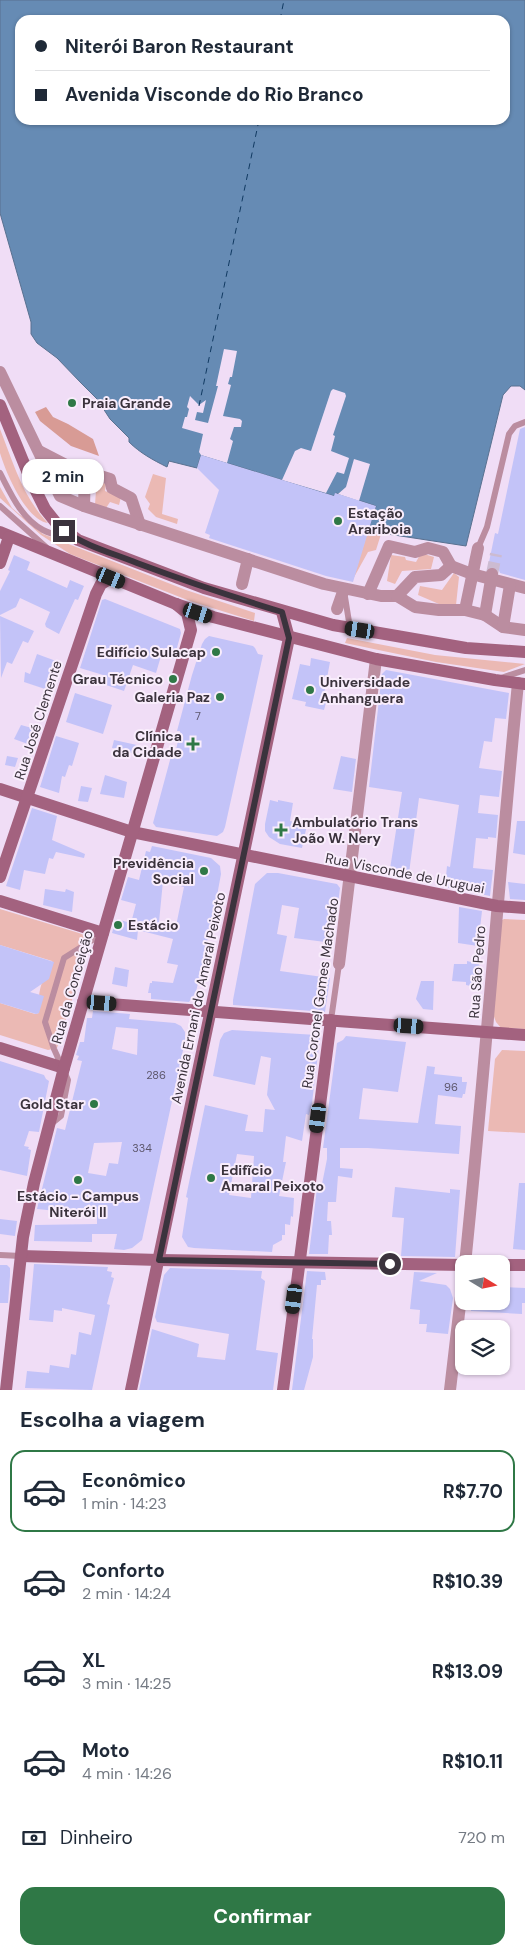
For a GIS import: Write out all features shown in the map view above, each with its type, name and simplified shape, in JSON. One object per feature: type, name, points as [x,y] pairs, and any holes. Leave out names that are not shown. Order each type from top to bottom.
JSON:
[{"type":"main road","points":[[0,405],[32,483],[46,509],[64,531],[78,540],[204,588],[282,612],[350,628],[466,648],[525,652]]},
{"type":"main road","points":[[0,563],[5,534],[176,604],[213,617],[376,659],[521,683]]},
{"type":"main road","name":"Rua José Clemente","points":[[0,877],[97,591],[101,584],[111,578]]},
{"type":"main road","name":"Rua da Conceição","points":[[6,1390],[21,1256],[34,1183],[64,1068],[191,630],[187,613],[176,604]]},
{"type":"main road","name":"Avenida Ernani do Amaral Peixoto","points":[[131,1390],[289,638],[282,612]]},
{"type":"main road","name":"Rua Visconde de Uruguai","points":[[0,789],[132,832],[350,878],[496,906],[525,908]]},
{"type":"main road","points":[[0,901],[103,933]]},
{"type":"main road","points":[[83,1002],[525,1035]]},
{"type":"main road","name":"Rua Coronel Gomes Machado","points":[[283,1390],[331,1020]]},
{"type":"main road","points":[[0,1048],[64,1068]]},
{"type":"main road","points":[[21,1256],[455,1264]]},
{"type":"main road","points":[[510,1265],[525,1266]]},
{"type":"street","points":[[3,377],[39,451],[50,479],[60,496],[140,525],[300,577],[344,586],[368,594],[397,596],[415,607],[439,610],[465,610],[485,615],[503,627],[525,630]]},
{"type":"street","points":[[39,451],[68,466],[110,479],[112,488],[131,498],[140,525]]},
{"type":"street","points":[[84,506],[85,471]]},
{"type":"street","points":[[368,594],[388,546],[415,552],[428,548],[443,552],[451,566],[472,574],[492,577],[510,585],[525,588]]},
{"type":"street","points":[[465,610],[478,548]]},
{"type":"street","points":[[242,584],[248,559]]},
{"type":"street","points":[[397,596],[415,578],[442,575],[451,566]]},
{"type":"street","points":[[485,615],[492,577]]},
{"type":"street","points":[[503,627],[510,585]]},
{"type":"street","points":[[337,608],[344,586]]},
{"type":"street","name":"Rua Coronel Gomes Machado","points":[[339,964],[376,659]]},
{"type":"street","name":"Rua São Pedro","points":[[465,1255],[487,1032],[496,906],[521,683]]},
{"type":"street","points":[[450,1390],[459,1310]]},
{"type":"lane","points":[[478,548],[487,527],[509,434],[515,426],[525,422]]},
{"type":"lane","points":[[0,473],[20,510],[31,521],[43,530],[78,540]]},
{"type":"lane","points":[[0,505],[54,554]]},
{"type":"lane","points":[[344,586],[350,628]]},
{"type":"lane","points":[[495,680],[525,670]]},
{"type":"lane","points":[[64,1068],[54,1049],[45,1022],[64,958],[103,933]]},
{"type":"lane","name":"Rua Coronel Gomes Machado","points":[[331,1020],[339,964]]},
{"type":"lane","points":[[0,1255],[21,1256]]},
{"type":"shaded area","points":[[46,407],[53,417],[93,439],[99,456],[71,446],[40,421],[35,412]]},
{"type":"shaded area","points":[[0,429],[25,491],[48,523],[32,514],[12,483],[0,453]]},
{"type":"shaded area","points":[[153,474],[166,478],[162,514],[178,519],[177,524],[156,517],[148,509],[150,504],[145,497]]},
{"type":"shaded area","points":[[93,479],[106,484],[105,491],[121,497],[119,505],[110,502],[106,508],[95,505],[96,490],[89,487]]},
{"type":"shaded area","points":[[0,487],[12,508],[43,534],[186,590],[255,613],[254,621],[190,601],[70,554],[41,535],[0,498]]},
{"type":"shaded area","points":[[368,531],[381,534],[376,550],[368,552],[353,579]]},
{"type":"shaded area","points":[[421,553],[434,557],[431,569],[402,571],[395,584],[387,581],[391,555],[405,557],[406,560],[416,562]]},
{"type":"shaded area","points":[[454,573],[459,577],[456,605],[439,604],[418,595],[420,586],[442,590]]},
{"type":"shaded area","points":[[347,638],[435,655],[525,664],[504,672],[436,662],[345,643]]},
{"type":"shaded area","points":[[0,909],[79,933],[84,935],[88,941],[86,955],[57,1048],[48,1050],[0,1035],[0,1003],[35,1014],[39,1013],[41,987],[45,976],[53,964],[52,961],[0,945]]},
{"type":"shaded area","points":[[504,919],[525,920],[525,1029],[501,1028],[493,1014],[499,922]]},
{"type":"shaded area","points":[[502,1050],[525,1051],[525,1133],[488,1131],[495,1059]]},
{"type":"water","points":[[0,0],[525,0],[525,390],[520,386],[511,386],[503,395],[466,546],[368,531],[376,506],[336,493],[334,496],[201,455],[197,468],[169,461],[167,467],[142,453],[129,442],[129,438],[110,419],[97,399],[57,358],[37,343],[31,334],[31,322],[0,213]]},
{"type":"pier","points":[[224,349],[237,351],[232,377],[230,377],[228,384],[231,385],[223,416],[242,421],[241,427],[234,427],[230,439],[233,441],[227,463],[201,455],[199,452],[203,434],[182,428],[189,409],[187,407],[190,396],[199,405],[206,400],[203,413],[197,412],[195,420],[208,423],[218,386],[216,386]]},
{"type":"pier","points":[[333,389],[345,393],[346,396],[333,435],[335,436],[331,451],[349,458],[344,474],[337,472],[326,493],[282,480],[295,451],[301,448],[311,451]]},
{"type":"pier","points":[[354,459],[370,464],[359,501],[338,494],[346,487]]},
{"type":"building","points":[[525,427],[525,580],[500,573],[498,568],[494,566],[488,567],[495,533],[498,534],[520,429]]},
{"type":"building","name":"Estação Arariboia","points":[[201,455],[334,496],[335,493],[376,506],[353,582],[326,576],[209,538],[210,535],[205,533],[219,490],[197,468]]},
{"type":"building","points":[[14,555],[30,562],[27,570],[67,588],[70,580],[84,586],[78,600],[75,599],[59,634],[46,627],[45,624],[50,612],[20,598],[16,607],[0,615],[0,591],[10,571],[8,570]]},
{"type":"building","points":[[105,599],[180,629],[181,633],[174,659],[161,656],[156,673],[133,665],[124,691],[100,683],[103,675],[80,668],[102,600]]},
{"type":"building","points":[[0,616],[34,631],[28,643],[23,641],[12,664],[7,662],[1,678]]},
{"type":"building","points":[[209,636],[253,646],[258,654],[263,655],[225,827],[223,832],[217,836],[156,827],[153,823],[173,749],[176,750],[180,731],[177,731],[192,675],[202,644]]},
{"type":"building","points":[[37,654],[56,661],[45,689],[24,682],[25,672],[30,674]]},
{"type":"building","name":"Universidade Anhanguera","points":[[311,658],[330,662],[323,699],[327,699],[324,710],[305,706],[306,702],[292,699],[300,664],[310,666]]},
{"type":"building","points":[[386,670],[509,693],[506,719],[495,718],[492,742],[484,741],[479,768],[502,771],[499,797],[480,795],[478,813],[498,815],[496,838],[476,838],[473,868],[493,870],[490,896],[445,887],[447,866],[450,867],[459,805],[419,798],[409,873],[390,869],[402,792],[369,787],[382,674]]},
{"type":"building","points":[[75,693],[112,705],[103,734],[66,722]]},
{"type":"building","points":[[21,725],[32,728],[28,744],[14,739]]},
{"type":"building","points":[[56,736],[79,743],[72,766],[69,765],[65,777],[62,776],[59,793],[40,787]]},
{"type":"building","points":[[114,740],[137,745],[135,754],[112,748]]},
{"type":"building","points":[[7,756],[18,758],[15,767],[5,765]]},
{"type":"building","points":[[341,756],[356,759],[352,792],[333,789]]},
{"type":"building","points":[[105,775],[127,782],[124,798],[100,794]]},
{"type":"building","points":[[81,786],[92,788],[88,802],[78,801]]},
{"type":"building","points":[[270,800],[293,803],[290,821],[307,825],[302,848],[280,844],[269,837],[265,831]]},
{"type":"building","points":[[32,808],[57,816],[52,840],[85,854],[84,858],[56,852],[53,859],[49,858],[45,874],[24,870],[20,890],[6,886]]},
{"type":"building","points":[[517,821],[525,821],[525,855],[513,853]]},
{"type":"building","points":[[152,846],[211,858],[220,866],[221,874],[216,901],[196,992],[189,1002],[151,999],[151,993],[148,993],[152,981],[173,983],[178,965],[167,963],[173,939],[138,930],[137,940],[112,933],[116,919],[131,923],[136,904],[121,900],[128,877],[139,880],[146,851],[150,852]],"holes":[[[163,881],[184,887],[176,926],[159,922]]]},
{"type":"building","points":[[267,873],[278,873],[337,884],[340,888],[333,943],[294,938],[299,908],[282,905],[277,934],[287,936],[280,971],[330,978],[325,1012],[233,1005],[255,884]]},
{"type":"building","points":[[508,882],[525,884],[525,900],[510,899]]},
{"type":"building","points":[[45,889],[65,892],[66,889],[74,892],[72,912],[43,905]]},
{"type":"building","points":[[459,907],[482,911],[478,946],[458,943]]},
{"type":"building","points":[[0,945],[54,962],[49,979],[30,992],[44,996],[39,1013],[36,1014],[0,1003]]},
{"type":"building","points":[[467,961],[479,964],[481,970],[475,987],[466,985],[466,982],[452,981],[454,964],[467,964]]},
{"type":"building","points":[[115,967],[129,970],[127,987],[112,984]]},
{"type":"building","points":[[421,981],[434,981],[433,1010],[423,1009],[416,999]]},
{"type":"building","points":[[93,1011],[130,1014],[129,1019],[175,1023],[181,1026],[185,1032],[185,1041],[142,1240],[132,1248],[124,1250],[114,1249],[117,1234],[92,1234],[92,1242],[34,1241],[35,1225],[97,1224],[97,1215],[37,1209],[57,1128],[65,1130],[82,1061],[77,1060],[79,1056],[76,1055],[80,1042],[84,1042],[87,1018],[92,1018]],"holes":[[[116,1027],[138,1029],[137,1055],[112,1049]],[[122,1142],[118,1164],[109,1163],[106,1176],[88,1173],[94,1143]]]},
{"type":"building","points":[[232,1030],[317,1035],[320,1038],[312,1103],[309,1115],[306,1114],[302,1141],[286,1136],[283,1162],[286,1162],[279,1196],[294,1198],[293,1217],[291,1216],[290,1225],[285,1224],[285,1235],[282,1235],[282,1240],[273,1245],[272,1252],[188,1247],[182,1237],[188,1198],[186,1197],[205,1105],[248,1115],[245,1131],[263,1132],[265,1109],[275,1110],[267,1095],[271,1058],[261,1056],[255,1085],[213,1076],[220,1040],[224,1033]],"holes":[[[237,1154],[254,1156],[251,1198],[229,1195]]]},
{"type":"building","points":[[346,1036],[406,1042],[398,1092],[363,1088],[359,1119],[418,1123],[427,1066],[435,1067],[434,1074],[462,1077],[462,1082],[467,1082],[465,1094],[463,1094],[462,1098],[438,1095],[435,1124],[461,1126],[459,1154],[340,1148],[340,1168],[353,1169],[352,1178],[338,1176],[336,1202],[328,1202],[327,1221],[331,1221],[332,1235],[329,1235],[328,1254],[309,1254],[317,1188],[321,1189],[327,1159],[327,1148],[323,1148],[337,1043]]},
{"type":"building","points":[[0,1061],[44,1075],[49,1081],[39,1132],[29,1131],[24,1146],[29,1147],[28,1149],[31,1150],[27,1176],[0,1170]]},
{"type":"building","points":[[519,1183],[525,1183],[525,1250],[513,1249]]},
{"type":"building","points":[[395,1187],[450,1193],[450,1189],[460,1190],[455,1257],[401,1256],[404,1218],[392,1217]]},
{"type":"building","points":[[0,1219],[17,1221],[15,1236],[0,1234]]},
{"type":"building","points":[[34,1264],[108,1267],[107,1271],[112,1272],[111,1277],[114,1278],[107,1304],[110,1305],[92,1390],[25,1388],[27,1371],[49,1373],[50,1365],[69,1368],[71,1354],[76,1355],[79,1332],[91,1335],[95,1315],[62,1308],[62,1311],[54,1310],[53,1322],[29,1320]]},
{"type":"building","points":[[0,1265],[7,1265],[10,1268],[8,1303],[0,1303]]},
{"type":"building","points":[[170,1268],[262,1271],[261,1278],[265,1281],[256,1350],[278,1353],[273,1390],[139,1390],[152,1329],[199,1344],[197,1357],[225,1360],[229,1334],[157,1322],[155,1317],[164,1275]]},
{"type":"building","points":[[307,1271],[325,1272],[326,1280],[321,1280],[321,1285],[317,1285],[312,1339],[313,1357],[304,1390],[292,1390]]},
{"type":"building","points":[[414,1272],[437,1273],[419,1281],[446,1285],[450,1289],[453,1298],[448,1334],[426,1332],[427,1324],[419,1324],[420,1310],[410,1309]]},
{"type":"building","points":[[510,1287],[525,1288],[525,1303],[522,1303],[522,1314],[471,1311],[510,1310]]},
{"type":"ferry route","points":[[281,15],[284,0]]},
{"type":"ferry route","points":[[199,406],[258,125]]},
{"type":"tunnel","points":[[492,574],[496,554]]},
{"type":"place","name":"Praia Grande","points":[[72,403]]},
{"type":"place","name":"Estação Arariboia","points":[[338,521]]},
{"type":"place","name":"Edifício Sulacap","points":[[216,652]]},
{"type":"place","name":"Grau Técnico","points":[[173,679]]},
{"type":"place","name":"Universidade Anhanguera","points":[[310,690]]},
{"type":"place","name":"Galeria Paz","points":[[220,697]]},
{"type":"place","name":"Clínica da Cidade","points":[[193,744]]},
{"type":"place","name":"Ambulatório Trans João W. Nery","points":[[281,830]]},
{"type":"place","name":"Previdência Social","points":[[204,871]]},
{"type":"place","name":"Estácio","points":[[118,925]]},
{"type":"place","name":"Gold Star","points":[[94,1104]]},
{"type":"place","name":"Edifĩcio Amaral Peixoto","points":[[211,1178]]},
{"type":"place","name":"Estácio - Campus Niterói II","points":[[78,1180]]},
{"type":"route","points":[[64,531],[96,548],[204,588],[282,612],[289,638],[159,1260],[390,1264]]}]
